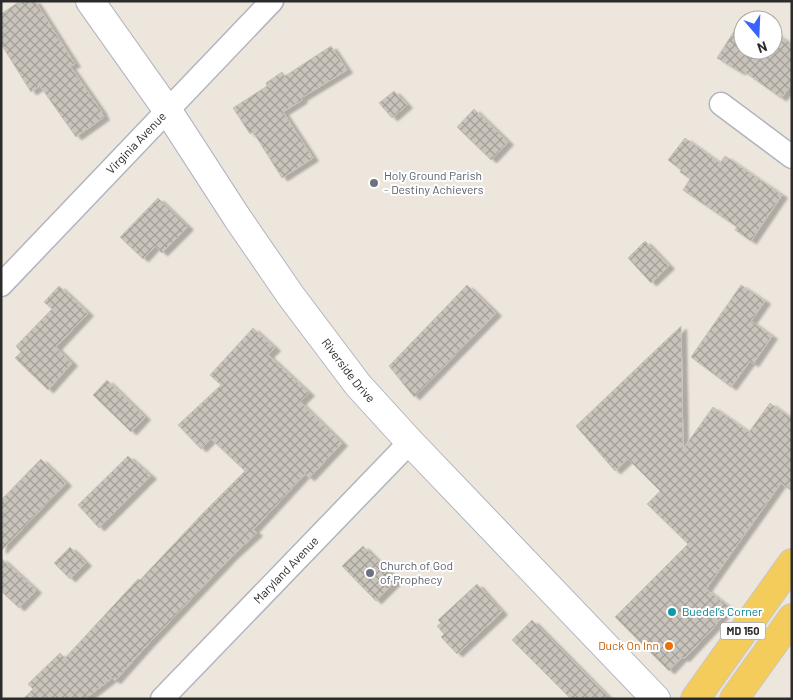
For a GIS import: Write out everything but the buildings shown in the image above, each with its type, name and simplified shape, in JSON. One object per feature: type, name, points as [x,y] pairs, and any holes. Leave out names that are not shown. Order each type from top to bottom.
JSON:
[{"type":"main road","name":"MD 150","points":[[695,699],[792,563]]},
{"type":"main road","name":"MD 150","points":[[734,699],[792,618]]},
{"type":"street","name":"Riverside Drive","points":[[90,1],[168,111],[238,220],[291,296],[358,385],[410,442],[656,699]]},
{"type":"street","name":"Virginia Avenue","points":[[1,285],[272,1]]},
{"type":"street","points":[[721,104],[792,157]]},
{"type":"street","name":"Maryland Avenue","points":[[162,699],[410,442]]},
{"type":"place","name":"Holy Ground Parish - Destiny Achievers","points":[[374,183]]},
{"type":"place","name":"Church of God of Prophecy","points":[[370,573]]},
{"type":"place","name":"Buedel’s Corner","points":[[672,612]]},
{"type":"place","name":"Duck On Inn","points":[[669,646]]}]
